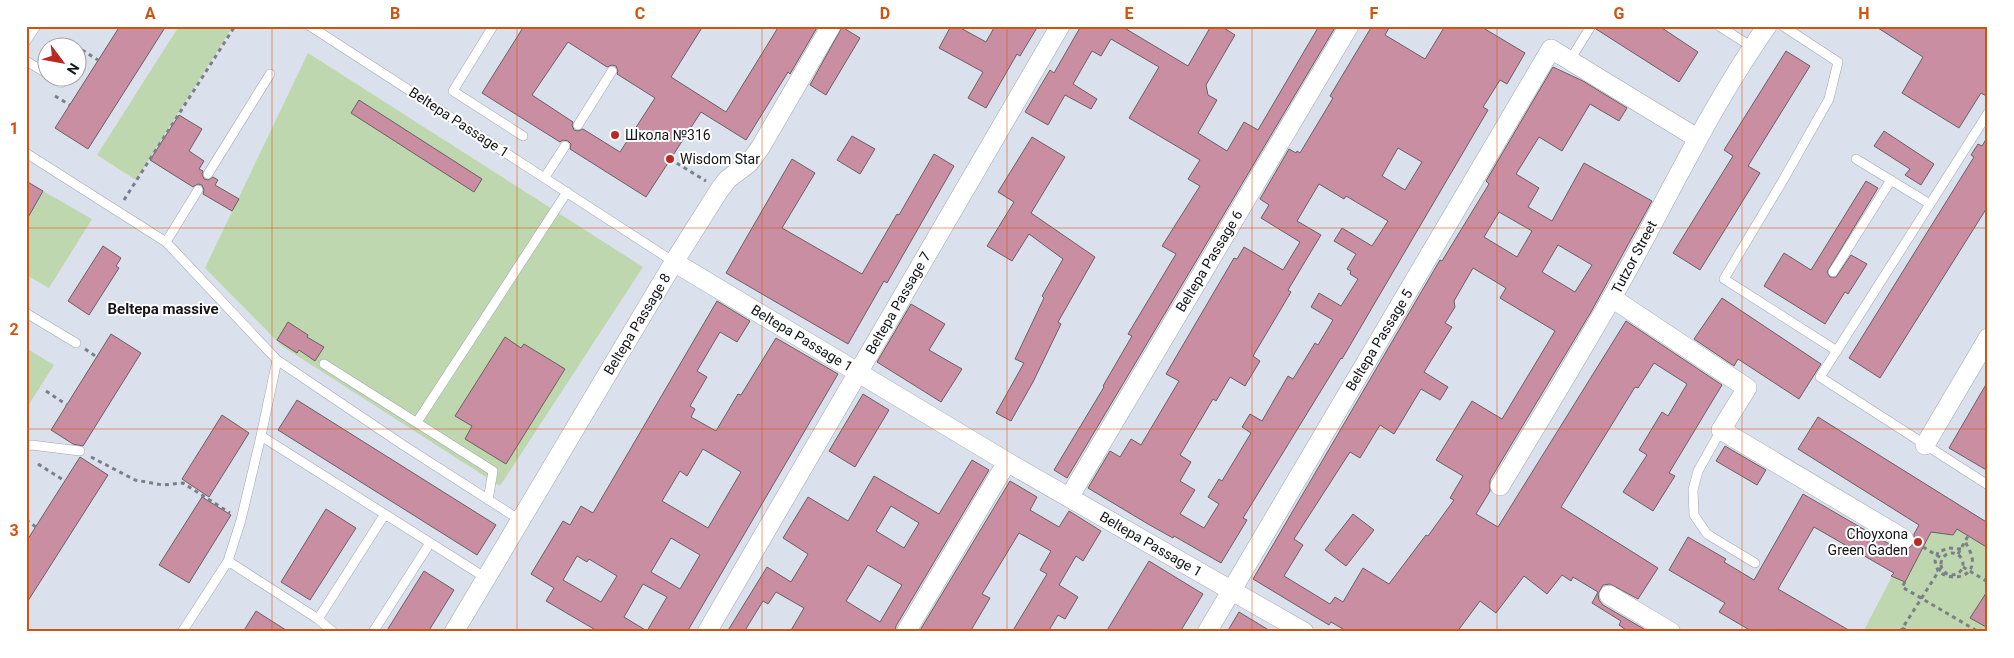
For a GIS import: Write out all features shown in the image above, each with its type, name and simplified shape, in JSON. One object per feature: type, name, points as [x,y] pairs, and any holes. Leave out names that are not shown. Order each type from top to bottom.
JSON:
[{"type":"street","name":"Beltepa Passage 8","points":[[454,632],[674,262],[720,189],[728,179],[749,163],[760,148],[831,26]]},
{"type":"street","name":"Beltepa Passage 7","points":[[707,632],[1060,26]]},
{"type":"street","name":"Beltepa Passage 6","points":[[1070,496],[1349,26]]},
{"type":"street","name":"Tutzor Street","points":[[1500,486],[1612,298],[1697,138],[1752,47],[1767,26]]},
{"type":"street","name":"Beltepa Passage 5","points":[[1207,632],[1551,49],[1570,60]]},
{"type":"street","points":[[1570,60],[1697,138]]},
{"type":"street","name":"Beltepa Passage 1","points":[[674,262],[1008,462],[1304,632]]},
{"type":"street","points":[[1612,298],[1747,388],[1721,430],[1904,539]]},
{"type":"street","points":[[1925,445],[1988,338]]},
{"type":"street","points":[[906,632],[1008,462]]},
{"type":"street","points":[[1610,595],[1671,632]]},
{"type":"lane","points":[[26,42],[36,26]]},
{"type":"lane","name":"Beltepa Passage 1","points":[[310,26],[674,262]]},
{"type":"lane","points":[[493,26],[453,91],[523,136]]},
{"type":"lane","points":[[1570,60],[1591,26]]},
{"type":"lane","points":[[1719,26],[1752,47]]},
{"type":"lane","points":[[1783,26],[1838,62],[1829,99],[1724,279],[1836,352]]},
{"type":"lane","points":[[26,61],[38,68]]},
{"type":"lane","points":[[578,125],[612,71]]},
{"type":"lane","points":[[208,174],[270,74]]},
{"type":"lane","points":[[1988,113],[1820,377],[1988,484]]},
{"type":"lane","points":[[545,177],[565,146]]},
{"type":"lane","points":[[26,153],[166,242],[277,360],[520,520]]},
{"type":"lane","points":[[1856,159],[1930,204]]},
{"type":"lane","points":[[1833,272],[1891,180]]},
{"type":"lane","points":[[166,242],[198,190]]},
{"type":"lane","points":[[417,422],[567,192]]},
{"type":"lane","points":[[26,313],[76,344]]},
{"type":"lane","points":[[182,632],[228,560],[241,520],[277,360]]},
{"type":"lane","points":[[324,364],[493,471],[488,500]]},
{"type":"lane","points":[[1721,430],[1698,471],[1693,490],[1694,515],[1707,534],[1755,563]]},
{"type":"lane","points":[[261,436],[486,578]]},
{"type":"lane","points":[[26,446],[80,451]]},
{"type":"lane","points":[[318,619],[385,514]]},
{"type":"lane","points":[[373,632],[430,543]]},
{"type":"lane","points":[[228,560],[318,619],[333,632]]},
{"type":"path","points":[[117,211],[235,26]]},
{"type":"path","points":[[88,54],[98,60]]},
{"type":"path","points":[[54,95],[70,105]]},
{"type":"path","points":[[670,159],[720,189]]},
{"type":"path","points":[[46,391],[67,405]]},
{"type":"path","points":[[80,451],[135,480],[163,485],[183,483],[241,520]]},
{"type":"path","points":[[38,464],[65,481]]},
{"type":"path","points":[[26,520],[36,527]]},
{"type":"path","points":[[1958,554],[1968,536]]},
{"type":"path","points":[[1961,549],[1945,548],[1940,550],[1935,555],[1938,571],[1947,577],[1957,578],[1966,575],[1969,571],[1972,557],[1965,541]]},
{"type":"path","points":[[1923,548],[1943,559]]},
{"type":"path","points":[[1909,632],[1901,630],[1942,566],[1943,559],[1948,554],[1958,554]]},
{"type":"path","points":[[1942,566],[1945,572],[1958,573],[1963,567],[1963,560],[1958,554]]},
{"type":"path","points":[[1963,567],[1988,582]]},
{"type":"path","points":[[1905,582],[1902,587],[1979,632]]},
{"type":"green space","points":[[179,26],[233,26],[136,180],[97,155]]},
{"type":"green space","points":[[308,53],[643,267],[500,486],[282,346],[205,268]]},
{"type":"green space","points":[[43,191],[92,219],[49,288],[26,275],[26,220]]},
{"type":"green space","points":[[26,348],[54,365],[26,409]]},
{"type":"green space","name":"Choyxona Green Gaden","points":[[1936,492],[1988,523],[1988,632],[1863,632]]},
{"type":"building","points":[[120,26],[166,26],[88,149],[55,128],[80,88],[88,88],[88,76]]},
{"type":"building","points":[[524,26],[703,26],[671,77],[726,112],[779,26],[818,26],[790,74],[788,72],[746,140],[701,112],[646,197],[570,149],[571,144],[568,141],[563,140],[560,142],[482,93]],"holes":[[[568,42],[607,67],[616,66],[617,74],[655,98],[620,152],[583,129],[574,130],[573,122],[532,95]]]},
{"type":"building","points":[[951,26],[957,26],[986,42],[995,26],[1038,26],[1020,56],[1017,54],[986,108],[968,98],[983,72],[939,48]]},
{"type":"building","points":[[1081,26],[1121,26],[1188,66],[1211,26],[1221,26],[1235,35],[1206,85],[1208,95],[1217,100],[1198,133],[1227,151],[1244,122],[1258,130],[1319,26],[1336,26],[1067,478],[1054,470],[1104,387],[1132,336],[1128,334],[1176,254],[1162,246],[1200,186],[1188,179],[1200,160],[1129,118],[1159,67],[1111,39],[1101,56],[1092,51],[1073,84],[1097,99],[1091,109],[1065,95],[1048,125],[1025,112],[1050,70],[1054,73]]},
{"type":"building","points":[[1372,26],[1390,26],[1385,35],[1425,59],[1445,26],[1480,26],[1525,53],[1507,84],[1500,80],[1483,107],[1488,110],[1342,359],[1243,518],[1247,520],[1221,563],[1174,536],[1173,538],[1148,524],[1088,488],[1110,451],[1120,457],[1131,439],[1141,445],[1179,381],[1166,374],[1234,258],[1237,259],[1244,247],[1283,270],[1300,242],[1261,218],[1269,205],[1260,199],[1289,149],[1300,153],[1333,98],[1330,96]],"holes":[[[1398,148],[1422,162],[1405,190],[1382,176]],[[1319,184],[1344,199],[1346,196],[1388,221],[1372,246],[1342,228],[1334,241],[1356,254],[1347,269],[1351,271],[1350,274],[1358,279],[1341,306],[1319,293],[1311,307],[1333,320],[1318,345],[1315,343],[1293,379],[1288,376],[1262,421],[1250,414],[1242,427],[1251,433],[1222,481],[1219,479],[1208,497],[1219,504],[1204,528],[1180,514],[1195,490],[1180,481],[1191,462],[1180,455],[1213,399],[1216,401],[1230,377],[1245,386],[1260,361],[1253,356],[1291,292],[1288,290],[1321,235],[1297,221]]]},
{"type":"building","points":[[1597,26],[1659,26],[1698,52],[1679,82],[1596,29]]},
{"type":"building","points":[[1875,26],[1988,26],[1988,97],[1981,93],[1959,128],[1902,93],[1923,57]]},
{"type":"building","points":[[842,27],[860,38],[826,95],[810,85]]},
{"type":"building","points":[[1786,51],[1810,66],[1748,166],[1760,173],[1700,270],[1673,253],[1733,156],[1724,150]]},
{"type":"building","points":[[1553,67],[1583,81],[1627,108],[1619,121],[1590,104],[1562,151],[1539,137],[1516,174],[1539,188],[1528,207],[1552,221],[1584,163],[1652,201],[1591,312],[1490,480],[1490,491],[1476,514],[1498,527],[1626,321],[1722,385],[1669,473],[1675,476],[1653,511],[1623,492],[1647,455],[1639,450],[1662,412],[1668,416],[1687,384],[1654,363],[1638,388],[1635,387],[1561,507],[1658,568],[1638,599],[1610,584],[1603,585],[1598,594],[1599,600],[1603,605],[1649,632],[1629,632],[1619,625],[1621,621],[1592,603],[1598,592],[1573,577],[1571,581],[1562,575],[1547,594],[1524,576],[1496,613],[1480,601],[1457,632],[1348,632],[1331,622],[1329,625],[1253,579],[1440,260],[1442,261],[1489,184],[1486,181]],"holes":[[[1499,212],[1532,231],[1517,257],[1484,237]],[[1558,245],[1592,265],[1575,292],[1542,272]],[[1473,268],[1506,288],[1500,298],[1555,331],[1502,419],[1472,401],[1436,460],[1463,476],[1450,498],[1454,500],[1389,584],[1363,568],[1343,602],[1335,597],[1330,604],[1284,576],[1303,545],[1294,539],[1350,452],[1360,458],[1380,425],[1394,434],[1421,389],[1440,400],[1448,387],[1424,372],[1452,327],[1445,323],[1455,307],[1454,301]]]},
{"type":"building","points":[[359,100],[482,179],[474,192],[351,113]]},
{"type":"building","points":[[179,115],[202,129],[189,151],[204,161],[199,169],[203,171],[204,179],[208,180],[213,177],[218,180],[215,185],[239,199],[232,211],[203,194],[202,185],[198,184],[193,187],[150,160]]},
{"type":"building","points":[[1884,131],[1934,164],[1921,185],[1905,175],[1910,169],[1874,146]]},
{"type":"building","points":[[852,136],[875,149],[860,174],[837,160]]},
{"type":"building","points":[[1988,136],[1988,206],[1880,378],[1849,358],[1974,157],[1971,155],[1978,144],[1982,146]]},
{"type":"building","points":[[1032,137],[1065,157],[1031,213],[1095,257],[1058,322],[1061,324],[1033,382],[1011,421],[996,413],[1024,363],[1015,359],[1044,298],[1042,296],[1063,259],[1029,234],[1012,261],[987,246],[1014,202],[998,192]]},
{"type":"building","points":[[934,154],[954,166],[887,283],[884,281],[848,344],[726,273],[792,159],[815,173],[782,228],[862,274]]},
{"type":"building","points":[[26,181],[43,191],[26,221]]},
{"type":"building","points":[[1866,181],[1878,188],[1827,272],[1830,277],[1836,277],[1851,255],[1867,264],[1848,294],[1845,292],[1825,324],[1764,286],[1784,253],[1811,270]]},
{"type":"building","points":[[103,246],[121,258],[116,266],[119,268],[89,315],[68,301]]},
{"type":"building","points":[[1722,298],[1821,364],[1799,399],[1738,359],[1734,366],[1694,339]]},
{"type":"building","points":[[717,301],[750,321],[737,342],[720,332],[697,371],[707,377],[690,406],[695,409],[691,417],[716,431],[738,394],[741,395],[776,338],[838,374],[687,632],[599,632],[546,601],[554,588],[531,574],[563,521],[570,525],[581,506],[593,513]],"holes":[[[703,449],[741,472],[708,528],[662,501],[680,471],[687,476]],[[671,538],[700,555],[680,589],[651,572]],[[577,556],[587,562],[589,559],[617,576],[601,602],[563,580]],[[643,584],[667,597],[647,631],[624,617]]]},
{"type":"building","points":[[911,304],[945,324],[929,350],[962,369],[941,402],[877,362]]},
{"type":"building","points":[[288,322],[324,347],[315,361],[299,350],[297,353],[277,340]]},
{"type":"building","points":[[111,334],[141,353],[83,446],[73,444],[51,430]]},
{"type":"building","points":[[505,337],[521,348],[524,344],[565,369],[506,464],[465,439],[472,426],[455,416]]},
{"type":"building","points":[[1988,381],[1988,471],[1949,448]]},
{"type":"building","points":[[863,394],[889,410],[855,467],[829,451]]},
{"type":"building","points":[[297,400],[496,525],[477,555],[278,430]]},
{"type":"building","points":[[222,415],[249,433],[209,497],[182,479]]},
{"type":"building","points":[[1818,417],[1988,523],[1988,548],[1957,529],[1953,535],[1931,532],[1905,582],[1891,576],[1894,573],[1814,527],[1778,589],[1852,632],[1753,632],[1719,612],[1725,603],[1669,570],[1688,537],[1726,559],[1724,562],[1754,580],[1803,494],[1898,549],[1905,551],[1914,544],[1914,534],[1919,525],[1798,449]]},
{"type":"building","points":[[1725,446],[1766,470],[1757,485],[1716,461]]},
{"type":"building","points":[[80,457],[108,475],[26,604],[26,542]]},
{"type":"building","points":[[972,460],[989,470],[896,626],[895,632],[790,632],[804,608],[776,592],[768,604],[763,601],[744,632],[727,632],[767,567],[791,582],[808,554],[783,538],[808,497],[848,521],[874,476],[939,514]],"holes":[[[891,506],[919,523],[904,548],[876,531]],[[868,565],[902,585],[880,622],[846,601]]]},
{"type":"building","points":[[1010,481],[1037,497],[1030,510],[1059,527],[1069,511],[1101,531],[1083,561],[1076,556],[1059,585],[1078,597],[1065,619],[1058,615],[1048,632],[1012,632],[1047,574],[1040,570],[1051,551],[1019,533],[982,594],[990,598],[970,632],[919,632]]},
{"type":"building","points":[[202,497],[231,515],[189,583],[159,565]]},
{"type":"building","points":[[326,509],[356,528],[310,600],[281,582]]},
{"type":"building","points":[[1353,514],[1374,530],[1346,566],[1325,550]]},
{"type":"building","points":[[1149,561],[1203,594],[1180,632],[1106,632]]},
{"type":"building","points":[[424,571],[454,590],[428,632],[386,632]]},
{"type":"building","points":[[1988,590],[1988,628],[1970,618]]},
{"type":"building","points":[[256,611],[289,632],[243,632]]},
{"type":"building","points":[[1239,612],[1272,632],[1227,632]]},
{"type":"place","name":"Школа №316","points":[[615,135]]},
{"type":"place","name":"Wisdom Star","points":[[670,159]]},
{"type":"place","name":"Choyxona Green Gaden","points":[[1918,542]]},
{"type":"district","name":"Beltepa massive","points":[[163,309]]}]
